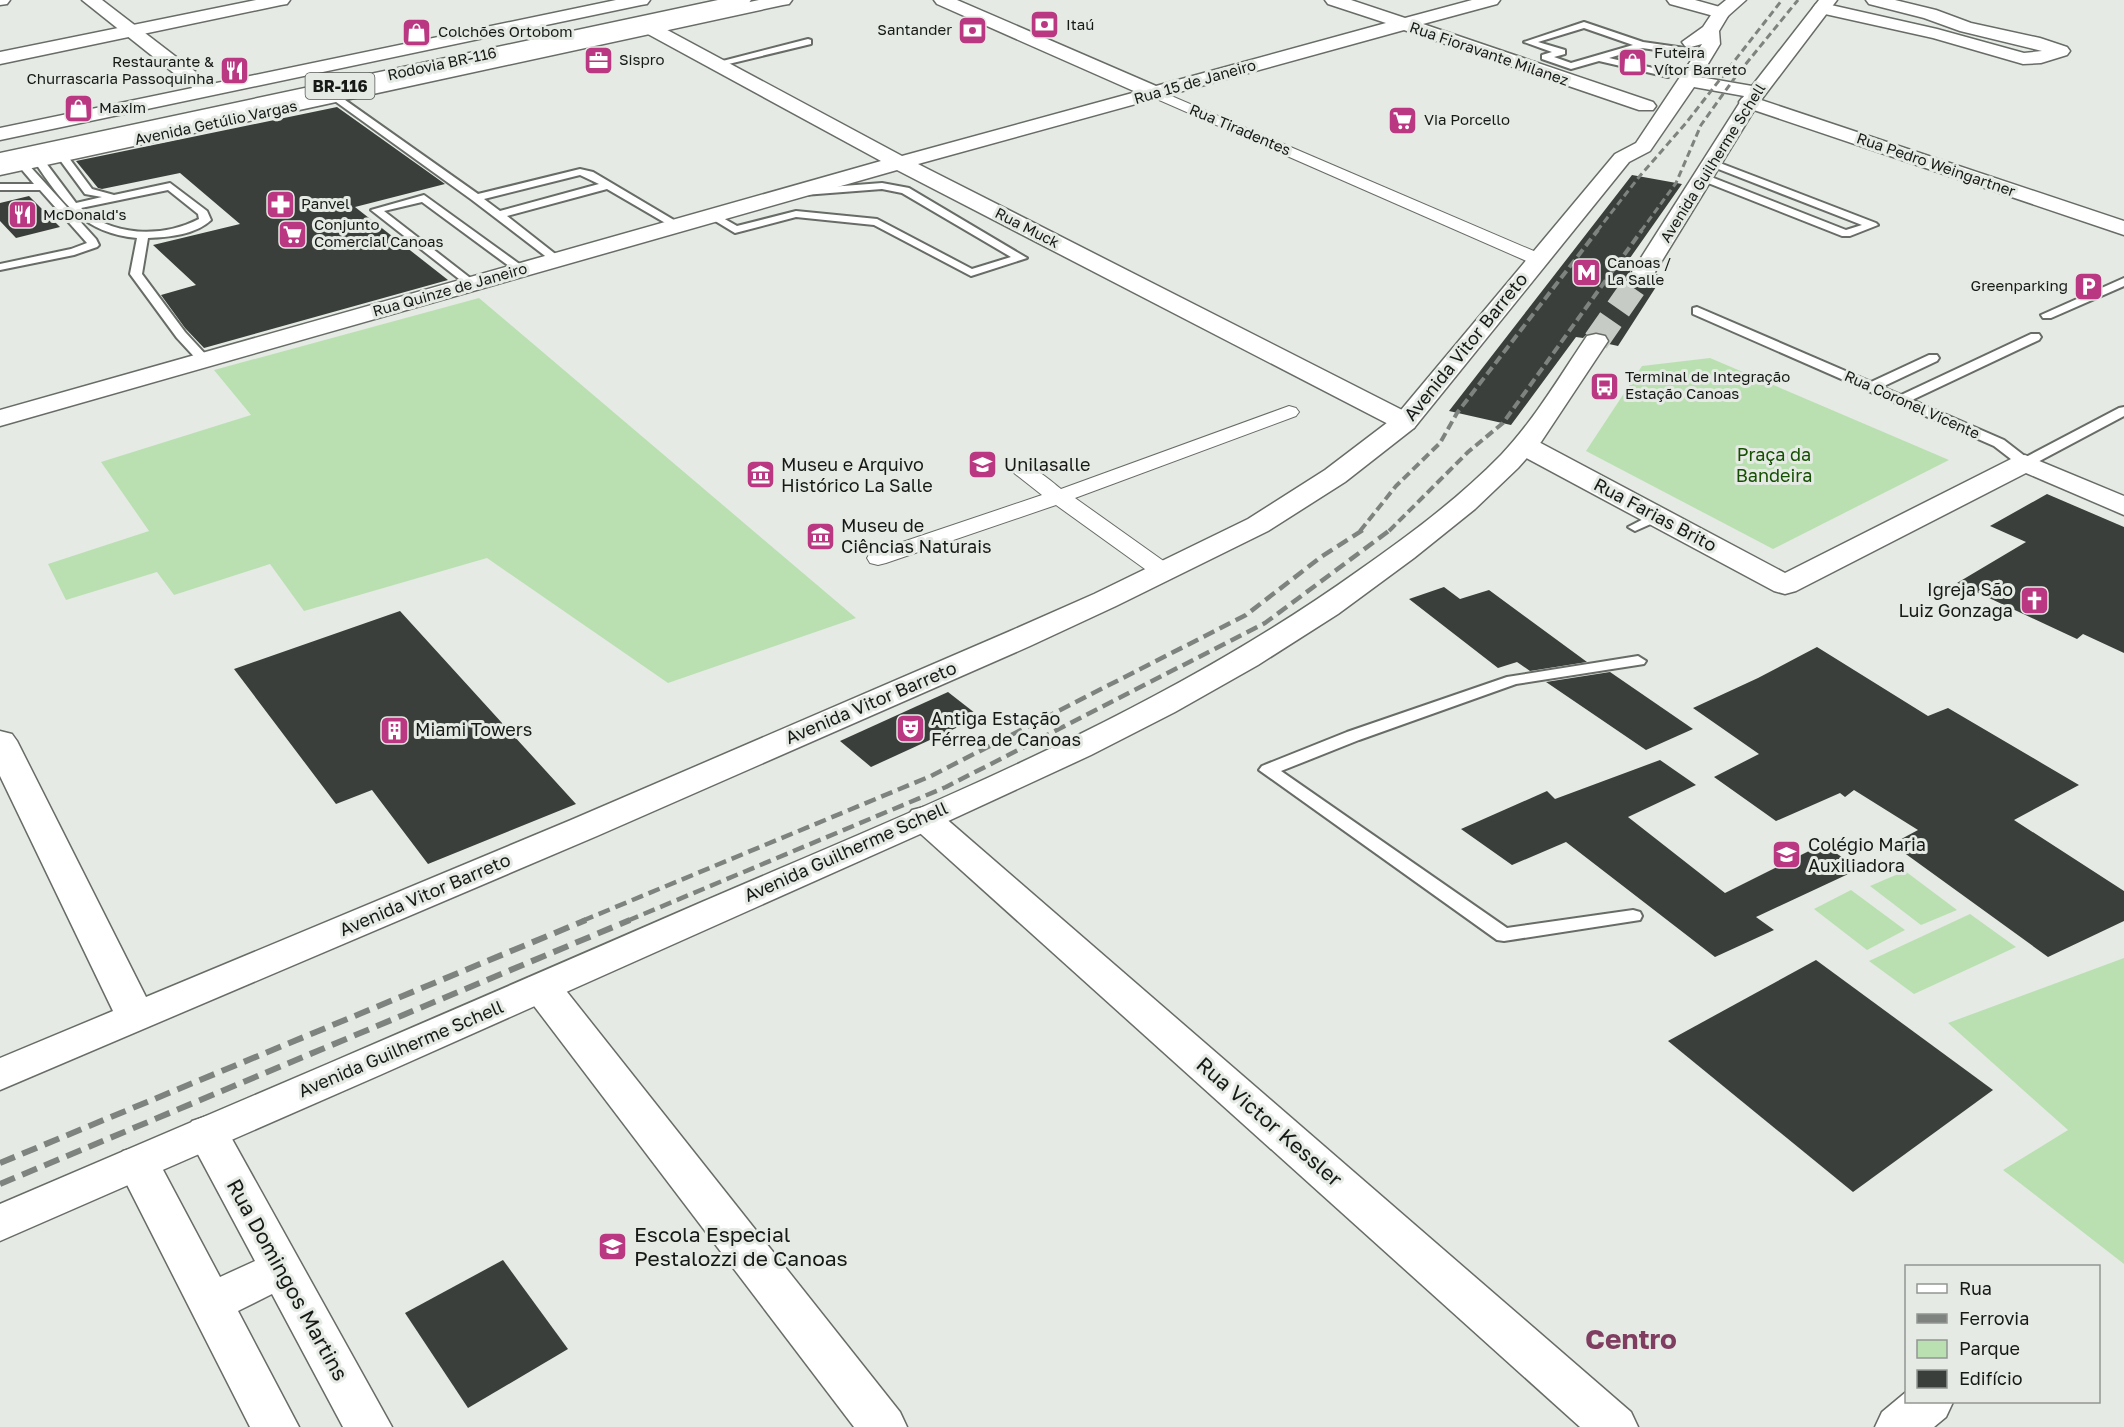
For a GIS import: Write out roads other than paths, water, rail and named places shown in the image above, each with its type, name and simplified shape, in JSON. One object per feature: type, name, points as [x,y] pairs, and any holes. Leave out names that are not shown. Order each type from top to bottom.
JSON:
[{"type":"main road","points":[[91,0],[212,94]]},
{"type":"main road","points":[[0,58],[281,0]]},
{"type":"main road","name":"Avenida Getúlio Vargas","points":[[0,134],[212,94],[277,75],[516,26],[606,3],[641,0]]},
{"type":"main road","points":[[516,26],[548,24],[664,0]]},
{"type":"main road","name":"Rodovia BR-116","points":[[0,144],[212,94],[681,7],[742,0]]},
{"type":"main road","name":"BR-116","points":[[681,7],[766,0]]},
{"type":"main road","name":"Avenida Getúlio Vargas","points":[[0,169],[783,0]]},
{"type":"main road","name":"Rua Tiradentes","points":[[943,0],[1155,93]]},
{"type":"main road","name":"Rua Fioravante Milanez","points":[[1334,0],[1646,106]]},
{"type":"main road","name":"Rua 15 de Janeiro","points":[[900,163],[1491,0]]},
{"type":"main road","points":[[1676,0],[1721,13]]},
{"type":"main road","points":[[1622,158],[1623,144],[1631,130],[1691,41],[1710,31],[1721,13],[1737,0]]},
{"type":"main road","points":[[1825,4],[2023,58],[2034,59],[2061,51],[2034,42],[1966,27],[1930,14],[1875,0]]},
{"type":"main road","name":"Avenida Guilherme Schell","points":[[1644,272],[1753,97],[1825,4]]},
{"type":"main road","name":"Rodovia BR-116","points":[[0,159],[681,7]]},
{"type":"main road","name":"Rua Muck","points":[[651,29],[932,180],[1405,422]]},
{"type":"main road","points":[[1622,158],[1643,147],[1711,44],[1710,31]]},
{"type":"main road","name":"Rua Pedro Weingartner","points":[[1685,86],[1753,97],[2124,228]]},
{"type":"main road","name":"Avenida Vitor Barreto","points":[[0,1075],[584,828],[1019,639],[1164,572],[1258,525],[1335,476],[1405,422],[1622,158]]},
{"type":"main road","name":"Rua Quinze de Janeiro","points":[[0,418],[900,163]]},
{"type":"main road","name":"Avenida Guilherme Schell","points":[[0,1222],[542,988],[924,818],[1134,720],[1247,658],[1363,583],[1468,499],[1525,446],[1596,341]]},
{"type":"main road","name":"Rua Farias Brito","points":[[1525,446],[1646,522],[1785,585],[2025,463]]},
{"type":"main road","name":"Rua Coronel Vicente","points":[[2025,463],[2124,506]]},
{"type":"main road","points":[[0,741],[136,1017]]},
{"type":"main road","name":"Rua Victor Kessler","points":[[924,818],[1614,1427]]},
{"type":"main road","points":[[542,988],[883,1427]]},
{"type":"main road","name":"Rua Domingos Martins","points":[[207,1132],[368,1427]]},
{"type":"main road","points":[[138,1163],[275,1427]]},
{"type":"main road","points":[[210,1303],[282,1269]]},
{"type":"main road","points":[[1899,1427],[1927,1403]]},
{"type":"street","name":"Rua Tiradentes","points":[[1155,93],[1538,259]]},
{"type":"street","points":[[878,558],[1058,496],[1288,411]]},
{"type":"street","points":[[1025,474],[1164,572]]},
{"type":"lane","points":[[1642,45],[1571,66],[1545,57],[1562,52],[1529,42],[1584,25],[1642,45],[1685,51]]},
{"type":"lane","points":[[716,64],[808,42]]},
{"type":"lane","points":[[1598,58],[1668,74]]},
{"type":"lane","points":[[335,97],[476,198],[557,260]]},
{"type":"lane","points":[[63,156],[88,192],[122,196]]},
{"type":"lane","points":[[0,267],[74,252],[93,245],[92,241],[42,187],[31,163]]},
{"type":"lane","points":[[31,163],[89,220],[143,236],[166,233],[197,225],[205,220],[203,213],[170,186],[75,206]]},
{"type":"lane","points":[[1707,170],[1872,225],[1846,234],[1707,170]]},
{"type":"lane","points":[[476,198],[580,172],[590,174],[678,226]]},
{"type":"lane","points":[[914,195],[932,180]]},
{"type":"lane","points":[[498,215],[608,185]]},
{"type":"lane","points":[[712,216],[735,230],[795,214],[877,222],[971,273],[1021,258],[905,190],[882,186],[791,193]]},
{"type":"lane","points":[[0,188],[42,187]]},
{"type":"lane","points":[[472,284],[376,210],[424,198],[521,270]]},
{"type":"lane","points":[[143,236],[135,273],[181,334],[204,360]]},
{"type":"lane","points":[[2047,315],[2124,282]]},
{"type":"lane","name":"Rua Coronel Vicente","points":[[1696,311],[1999,443],[2025,463]]},
{"type":"lane","points":[[1902,400],[2035,337]]},
{"type":"lane","points":[[1871,387],[1933,358]]},
{"type":"lane","points":[[2025,463],[2124,411]]},
{"type":"lane","points":[[1633,916],[1504,935],[1268,771],[1353,736],[1514,680],[1638,661]]},
{"type":"tunnel","points":[[1596,341],[1644,272]]},
{"type":"railway","points":[[1597,231],[1639,177],[1686,123],[1782,0]]},
{"type":"railway","points":[[1641,231],[1676,183],[1701,125],[1736,76],[1798,0]]},
{"type":"railway","points":[[1360,531],[1396,486],[1440,443],[1457,413],[1598,230]]},
{"type":"railway","points":[[1390,530],[1468,452],[1503,423],[1642,230]]},
{"type":"railway","points":[[582,921],[931,776],[1246,615],[1321,557],[1363,530]]},
{"type":"railway","points":[[627,921],[946,787],[1265,623],[1390,530]]},
{"type":"railway","points":[[0,1163],[586,920]]},
{"type":"railway","points":[[0,1184],[630,920]]},
{"type":"place","name":"Itaú","points":[[1045,25]]},
{"type":"place","name":"Santander","points":[[973,30]]},
{"type":"place","name":"Colchões Ortobom","points":[[417,32]]},
{"type":"place","name":"Sispro","points":[[598,60]]},
{"type":"place","name":"Futeira Vítor Barreto","points":[[1633,62]]},
{"type":"place","name":"Restaurante & Churrascaria Passoquinha","points":[[235,71]]},
{"type":"place","name":"Maxim","points":[[78,108]]},
{"type":"place","name":"Via Porcello","points":[[1403,120]]},
{"type":"place","name":"Panvel","points":[[280,204]]},
{"type":"place","name":"McDonald's","points":[[22,215]]},
{"type":"place","name":"Conjunto Comercial Canoas","points":[[293,234]]},
{"type":"place","name":"Canoas / La Salle","points":[[1586,272]]},
{"type":"place","name":"Greenparking","points":[[2089,286]]},
{"type":"place","name":"Terminal de Integração Estação Canoas","points":[[1604,386]]},
{"type":"place","name":"Unilasalle","points":[[983,465]]},
{"type":"place","name":"Museu e Arquivo Histórico La Salle","points":[[760,475]]},
{"type":"place","name":"Museu de Ciências Naturais","points":[[820,536]]},
{"type":"place","name":"Igreja São Luiz Gonzaga","points":[[2034,600]]},
{"type":"place","name":"Antiga Estação Férrea de Canoas","points":[[910,729]]},
{"type":"place","name":"Miami Towers","points":[[394,730]]},
{"type":"place","name":"Colégio Maria Auxiliadora","points":[[1787,855]]},
{"type":"place","name":"Escola Especial Pestalozzi de Canoas","points":[[613,1247]]},
{"type":"district","name":"Centro","points":[[1631,1339]]},
{"type":"park label","name":"Praça da Bandeira","points":[[1774,465]]}]
